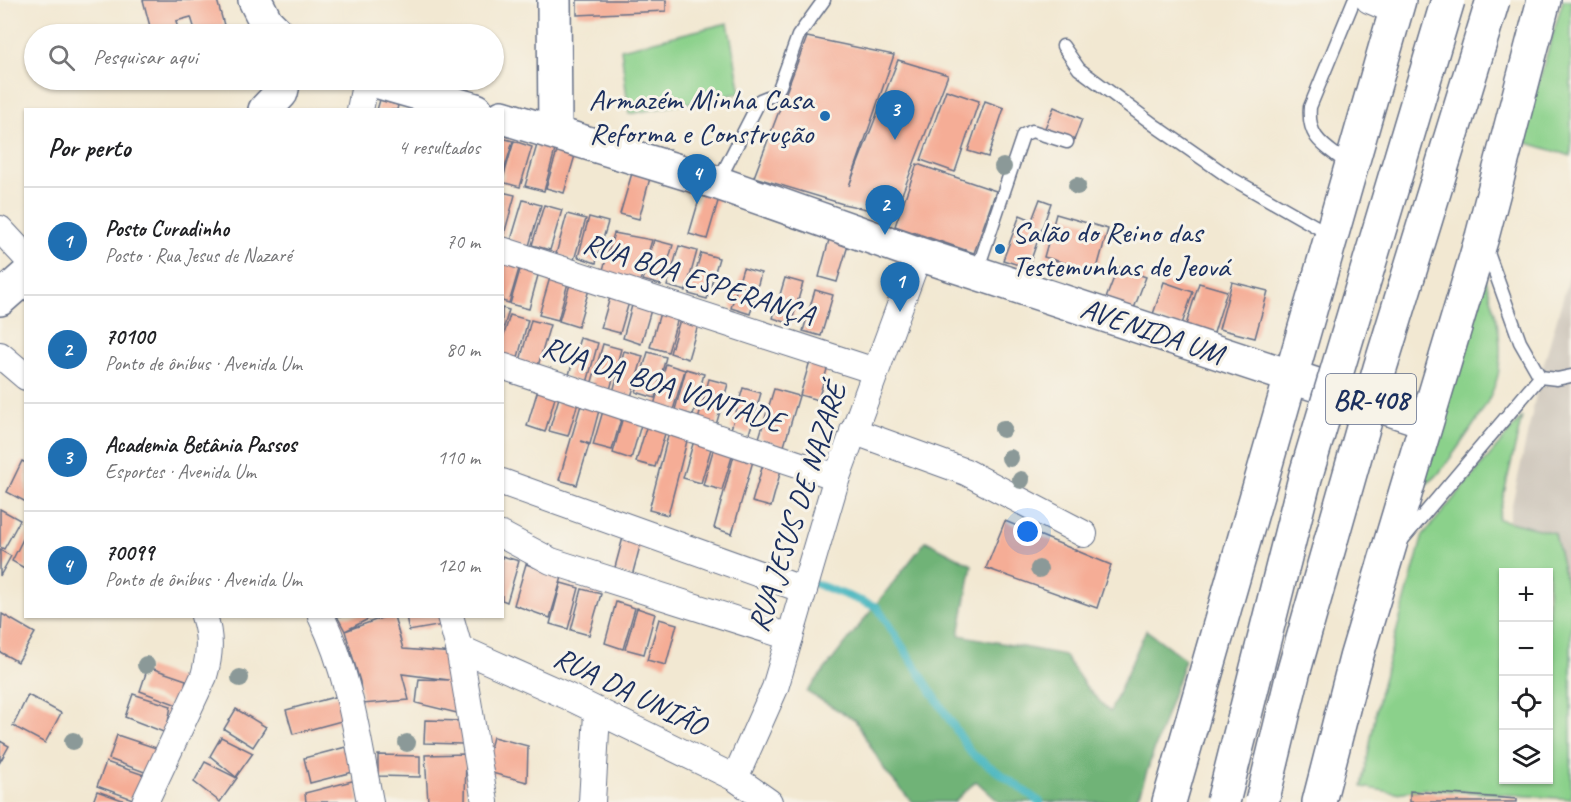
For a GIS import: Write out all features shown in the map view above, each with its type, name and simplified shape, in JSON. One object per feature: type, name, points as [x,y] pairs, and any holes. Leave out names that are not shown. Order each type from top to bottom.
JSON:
[{"type":"main road","points":[[255,0],[268,24]]},
{"type":"main road","points":[[554,0],[555,132]]},
{"type":"main road","name":"BR-408","points":[[1223,802],[1305,478],[1448,0]]},
{"type":"main road","name":"BR-408","points":[[1262,802],[1296,663],[1380,368],[1493,0]]},
{"type":"main road","points":[[1319,802],[1356,658],[1482,237],[1544,0]]},
{"type":"main road","points":[[1164,799],[1292,378],[1352,167],[1388,4]]},
{"type":"main road","points":[[267,108],[282,90]]},
{"type":"main road","points":[[407,90],[469,108]]},
{"type":"main road","name":"AVENIDA UM","points":[[504,118],[718,183],[919,254],[1426,421]]},
{"type":"main road","points":[[0,299],[24,278]]},
{"type":"street","points":[[360,108],[364,90]]},
{"type":"street","points":[[0,229],[24,255]]},
{"type":"street","name":"RUA BOA ESPERANÇA","points":[[504,251],[874,371]]},
{"type":"street","name":"RUA JESUS DE NAZARÉ","points":[[735,778],[775,688],[837,477],[874,371],[919,254]]},
{"type":"street","points":[[0,355],[24,374]]},
{"type":"street","name":"RUA DA BOA VONTADE","points":[[504,367],[837,477]]},
{"type":"street","points":[[854,431],[966,472],[1084,534]]},
{"type":"street","points":[[504,483],[804,590]]},
{"type":"street","points":[[504,537],[551,561],[790,637]]},
{"type":"street","points":[[145,802],[204,676],[209,658],[209,632],[205,618]]},
{"type":"street","points":[[322,618],[332,638],[352,712],[370,802]]},
{"type":"street","points":[[451,618],[459,648],[485,802]]},
{"type":"street","name":"RUA DA UNIÃO","points":[[459,648],[567,696],[597,713],[735,778],[769,802]]},
{"type":"street","points":[[592,802],[597,713]]},
{"type":"lane","points":[[718,183],[760,100],[775,94],[798,36],[824,0]]},
{"type":"lane","points":[[1352,167],[1313,136],[1309,123],[1310,108],[1354,0]]},
{"type":"lane","points":[[1063,46],[1079,69],[1157,127],[1229,177],[1332,237]]},
{"type":"lane","points":[[976,272],[1023,135],[1032,131],[1067,142]]},
{"type":"lane","points":[[1482,237],[1520,342],[1540,377]]},
{"type":"lane","points":[[1540,377],[1557,379],[1571,376]]},
{"type":"lane","points":[[1387,559],[1540,377]]},
{"type":"shaded area","points":[[1571,270],[1571,705],[1553,601],[1553,568],[1499,568],[1499,590],[1468,705],[1540,377]]},
{"type":"green space","points":[[1563,0],[1571,0],[1571,156],[1521,141]]},
{"type":"green space","points":[[728,23],[741,93],[629,114],[621,49]]},
{"type":"green space","points":[[1483,270],[1499,331],[1500,356],[1497,379],[1481,412],[1443,469],[1429,482],[1418,486]]},
{"type":"green space","points":[[1522,417],[1498,519],[1555,533],[1567,588],[1571,592],[1571,799],[1425,789],[1396,793],[1362,787],[1379,695],[1423,535]]},
{"type":"green space","points":[[926,541],[972,565],[959,635],[1064,655],[1087,688],[1110,712],[1146,630],[1185,659],[1140,792],[1134,802],[999,802],[976,781],[954,802],[912,802],[886,772],[855,720],[807,692]]},
{"type":"building","points":[[143,0],[217,0],[224,24],[193,24],[191,17],[176,21],[177,24],[149,24]]},
{"type":"building","points":[[577,0],[666,0],[666,11],[577,15]]},
{"type":"building","name":"Armazém Minha Casa Reforma e Construção","points":[[807,37],[894,55],[849,186],[898,60],[948,75],[894,215],[843,204],[754,177]]},
{"type":"building","points":[[946,90],[979,101],[955,172],[921,160]]},
{"type":"building","points":[[380,100],[398,105],[397,108],[378,108]]},
{"type":"building","points":[[985,101],[1004,108],[988,157],[968,151]]},
{"type":"building","points":[[1054,107],[1082,119],[1073,143],[1044,130]]},
{"type":"building","points":[[504,139],[513,141],[504,171]]},
{"type":"building","points":[[514,141],[532,147],[520,187],[504,183]]},
{"type":"building","points":[[537,145],[555,150],[544,191],[525,186]]},
{"type":"building","points":[[558,148],[576,152],[564,193],[546,188]]},
{"type":"building","points":[[917,164],[996,191],[974,253],[895,226]]},
{"type":"building","points":[[632,173],[650,178],[639,219],[620,214]]},
{"type":"building","points":[[504,192],[515,195],[504,234]]},
{"type":"building","points":[[701,193],[719,198],[707,239],[689,234]]},
{"type":"building","points":[[1040,199],[1051,203],[1028,268],[1003,260],[1020,215],[1032,220]]},
{"type":"building","points":[[523,200],[541,205],[529,246],[511,240]]},
{"type":"building","points":[[544,205],[562,210],[550,250],[532,245]]},
{"type":"building","points":[[567,214],[586,219],[574,260],[556,254]]},
{"type":"building","points":[[1056,214],[1108,229],[1096,272],[1044,257]]},
{"type":"building","points":[[589,217],[608,222],[596,263],[578,257]]},
{"type":"building","points":[[614,233],[652,240],[640,281],[602,273]]},
{"type":"building","points":[[830,236],[849,242],[837,282],[819,277]]},
{"type":"building","points":[[654,240],[673,245],[661,285],[643,280]]},
{"type":"building","points":[[679,246],[697,251],[686,291],[667,286]]},
{"type":"building","points":[[701,253],[719,258],[707,299],[689,294]]},
{"type":"building","points":[[504,258],[521,262],[509,303],[504,302]]},
{"type":"building","points":[[522,263],[540,268],[529,309],[510,304]]},
{"type":"building","points":[[1118,267],[1146,277],[1133,311],[1105,301]]},
{"type":"building","points":[[743,268],[761,273],[750,314],[731,308]]},
{"type":"building","points":[[551,274],[569,279],[558,320],[539,315]]},
{"type":"building","points":[[785,278],[803,283],[791,324],[773,318]]},
{"type":"building","points":[[571,281],[590,286],[578,327],[559,321]]},
{"type":"building","points":[[1164,282],[1193,292],[1181,327],[1152,317]]},
{"type":"building","points":[[1232,282],[1268,291],[1255,338],[1219,329]]},
{"type":"building","points":[[1199,283],[1227,291],[1213,336],[1185,328]]},
{"type":"building","points":[[613,287],[632,292],[620,333],[601,328]]},
{"type":"building","points":[[815,290],[833,295],[821,336],[803,331]]},
{"type":"building","points":[[634,298],[653,303],[641,344],[623,338]]},
{"type":"building","points":[[662,306],[680,311],[668,352],[650,347]]},
{"type":"building","points":[[504,309],[509,310],[504,327]]},
{"type":"building","points":[[682,313],[700,318],[688,359],[670,353]]},
{"type":"building","points":[[510,315],[528,320],[517,361],[504,357],[504,334]]},
{"type":"building","points":[[531,320],[550,325],[538,366],[520,361]]},
{"type":"building","points":[[580,338],[598,343],[587,383],[568,378]]},
{"type":"building","points":[[603,344],[621,349],[610,390],[591,385]]},
{"type":"building","points":[[624,351],[643,356],[631,397],[613,392]]},
{"type":"building","points":[[648,352],[666,357],[655,398],[636,392]]},
{"type":"building","points":[[812,354],[830,359],[818,400],[800,395]]},
{"type":"building","points":[[666,364],[685,370],[673,410],[654,405]]},
{"type":"building","points":[[686,369],[704,374],[693,415],[675,410]]},
{"type":"building","points":[[709,379],[728,384],[716,425],[698,420]]},
{"type":"building","points":[[539,386],[557,391],[545,432],[527,426]]},
{"type":"building","points":[[743,388],[761,393],[749,434],[731,429]]},
{"type":"building","points":[[774,389],[799,396],[784,446],[759,438]]},
{"type":"building","points":[[561,391],[580,396],[568,436],[549,431]]},
{"type":"building","points":[[583,398],[601,403],[590,444],[581,441],[589,445],[577,485],[559,480]]},
{"type":"building","points":[[605,404],[624,409],[612,450],[593,445]]},
{"type":"building","points":[[624,413],[643,418],[631,459],[613,453]]},
{"type":"building","points":[[648,421],[667,427],[655,467],[636,462]]},
{"type":"building","points":[[670,428],[689,433],[668,515],[649,510]]},
{"type":"building","points":[[695,437],[713,442],[701,483],[683,478]]},
{"type":"building","points":[[715,444],[734,450],[722,490],[703,485]]},
{"type":"building","points":[[736,448],[755,454],[732,534],[714,528]]},
{"type":"building","points":[[22,461],[24,462],[24,501],[7,492]]},
{"type":"building","points":[[764,461],[782,466],[771,507],[752,502]]},
{"type":"building","points":[[0,509],[20,520],[4,549],[0,547]]},
{"type":"building","points":[[1005,521],[1111,565],[1097,608],[986,568]]},
{"type":"building","points":[[625,530],[643,535],[632,576],[614,571]]},
{"type":"building","points":[[24,537],[24,568],[12,561]]},
{"type":"building","points":[[0,550],[11,556],[0,576]]},
{"type":"building","points":[[504,557],[519,561],[507,602],[504,601]]},
{"type":"building","points":[[526,564],[562,577],[550,618],[514,605]]},
{"type":"building","points":[[561,583],[579,588],[568,629],[550,624]]},
{"type":"building","points":[[582,589],[601,594],[589,635],[571,630]]},
{"type":"building","points":[[616,602],[635,608],[623,649],[605,643]]},
{"type":"building","points":[[637,608],[655,614],[644,654],[625,649]]},
{"type":"building","points":[[2,614],[35,633],[18,662],[0,652]]},
{"type":"building","points":[[338,618],[370,618],[345,631]]},
{"type":"building","points":[[381,618],[395,618],[403,649],[454,653],[457,713],[416,703],[419,679],[449,680],[402,674],[409,700],[362,704],[360,682],[345,631]]},
{"type":"building","points":[[406,618],[448,618],[449,624],[409,631]]},
{"type":"building","points":[[659,619],[677,624],[666,665],[647,660]]},
{"type":"building","points":[[148,667],[186,680],[180,706],[140,691]]},
{"type":"building","points":[[133,694],[171,706],[166,733],[125,717]]},
{"type":"building","points":[[28,695],[61,713],[45,743],[13,726]]},
{"type":"building","points":[[338,696],[345,720],[293,734],[286,710]]},
{"type":"building","points":[[236,709],[266,727],[253,747],[224,729]]},
{"type":"building","points":[[425,720],[463,721],[462,744],[424,743]]},
{"type":"building","points":[[117,735],[156,748],[150,774],[109,759]]},
{"type":"building","points":[[221,737],[253,753],[236,777],[210,756]]},
{"type":"building","points":[[493,737],[528,746],[527,782],[484,771]]},
{"type":"building","points":[[0,741],[9,746],[0,762]]},
{"type":"building","points":[[346,747],[353,772],[310,783],[304,758]]},
{"type":"building","points":[[466,754],[465,802],[428,802],[425,755]]},
{"type":"building","points":[[378,755],[420,756],[420,777],[378,776]]},
{"type":"building","points":[[106,762],[144,775],[138,801],[97,786]]},
{"type":"building","points":[[205,762],[237,778],[220,802],[194,782]]},
{"type":"building","points":[[356,780],[359,802],[306,802],[305,793]]},
{"type":"building","points":[[97,791],[128,802],[93,802]]},
{"type":"building","points":[[1410,791],[1517,799],[1517,802],[1410,802]]},
{"type":"waterway","points":[[811,582],[877,607],[971,753],[1040,802]]},
{"type":"place","name":"Armazém Minha Casa Reforma e Construção","points":[[825,116]]},
{"type":"place","name":"Academia Betânia Passos","points":[[895,140]]},
{"type":"place","name":"70099","points":[[697,204]]},
{"type":"place","name":"70100","points":[[885,235]]},
{"type":"place","name":"Salão do Reino das Testemunhas de Jeová","points":[[1000,249]]},
{"type":"place","name":"Posto Curadinho","points":[[900,312]]}]
